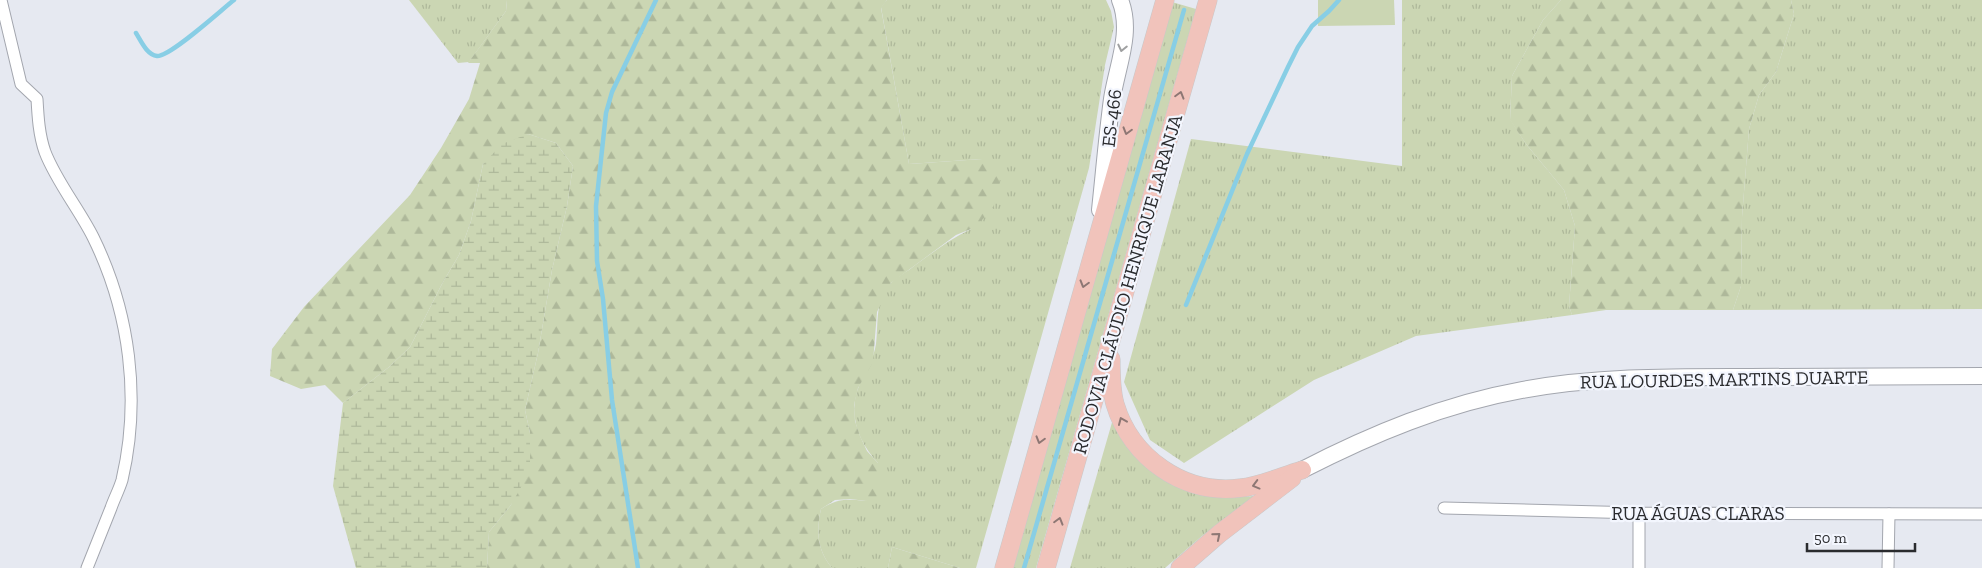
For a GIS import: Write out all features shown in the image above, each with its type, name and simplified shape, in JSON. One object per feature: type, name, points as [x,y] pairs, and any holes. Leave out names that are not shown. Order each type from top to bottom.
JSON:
[{"type":"main road","name":"ES-466","points":[[1097,237],[1113,96],[1124,40],[1124,16],[1120,0]]},
{"type":"main road","points":[[1004,568],[1164,0]]},
{"type":"main road","name":"RODOVIA CLÁUDIO HENRIQUE LARANJA","points":[[1046,568],[1208,0]]},
{"type":"main road","points":[[1110,344],[1112,388],[1119,416],[1125,429],[1138,447],[1164,471],[1193,484],[1224,489],[1256,485],[1302,470]]},
{"type":"main road","name":"RUA LOURDES MARTINS DUARTE","points":[[1302,470],[1372,436],[1445,409],[1520,390],[1558,384],[1636,377],[1982,376]]},
{"type":"main road","points":[[1180,568],[1219,534],[1302,470]]},
{"type":"street","points":[[1,0],[21,84],[37,100],[39,130],[45,153],[92,235],[107,268],[119,306],[128,351],[132,393],[130,435],[122,482],[86,568]]},
{"type":"street","name":"RUA ÁGUAS CLARAS","points":[[1444,508],[1639,513],[1982,514]]},
{"type":"street","points":[[1639,513],[1639,568]]},
{"type":"street","points":[[1888,568],[1889,514]]},
{"type":"green space","points":[[409,0],[507,0],[506,11],[469,62],[458,63]]},
{"type":"green space","points":[[507,0],[887,0],[881,8],[909,164],[982,159],[991,164],[1000,177],[998,193],[993,207],[983,219],[971,229],[956,235],[891,283],[877,312],[873,362],[858,388],[854,405],[855,421],[860,436],[867,451],[878,463],[882,480],[881,495],[866,501],[835,500],[821,509],[818,525],[819,540],[823,554],[832,568],[487,568],[489,532],[511,505],[530,433],[525,410],[538,353],[552,270],[567,206],[573,166],[556,143],[528,134],[483,164],[471,221],[459,255],[410,347],[389,367],[343,403],[325,385],[301,389],[270,376],[272,349],[304,307],[410,195],[441,148],[469,99],[480,63],[468,63],[506,11]]},
{"type":"green space","points":[[887,0],[1106,0],[1111,11],[1114,27],[1105,65],[1089,168],[976,568],[960,568],[892,547],[888,568],[832,568],[823,554],[819,540],[818,525],[821,509],[842,500],[866,501],[878,463],[860,437],[854,407],[859,386],[875,349],[878,312],[882,296],[897,278],[948,242],[971,229],[982,159],[909,164],[881,7]]},
{"type":"green space","points":[[1318,0],[1394,0],[1395,25],[1318,26]]},
{"type":"green space","points":[[1402,0],[1561,0],[1543,20],[1512,76],[1510,119],[1526,144],[1564,190],[1575,226],[1569,306],[1572,315],[1416,336],[1314,380],[1184,463],[1150,440],[1124,382],[1191,139],[1402,166]]},
{"type":"green space","points":[[1561,0],[1791,0],[1794,14],[1776,72],[1759,95],[1749,129],[1742,217],[1741,286],[1733,310],[1606,310],[1572,315],[1569,306],[1575,226],[1564,190],[1526,144],[1510,120],[1512,76],[1543,20]]},
{"type":"green space","points":[[1791,0],[1982,0],[1982,309],[1733,310],[1741,286],[1742,217],[1749,129],[1759,95],[1776,72],[1794,14]]},
{"type":"green space","points":[[1172,2],[1196,9],[1036,568],[1011,568]]},
{"type":"green space","points":[[528,134],[556,143],[573,166],[567,206],[552,270],[538,353],[525,410],[530,433],[530,471],[511,505],[489,532],[487,568],[356,568],[333,486],[343,403],[389,367],[410,347],[459,255],[471,221],[483,164],[502,144]]},
{"type":"green space","points":[[1113,419],[1177,487],[1192,493],[1224,498],[1256,496],[1202,536],[1165,568],[1070,568]]},
{"type":"green space","points":[[892,547],[960,568],[888,568]]},
{"type":"waterway","points":[[136,33],[150,53],[157,56],[164,54],[196,32],[234,0]]},
{"type":"waterway","points":[[638,568],[612,400],[603,299],[597,261],[596,206],[606,113],[612,92],[656,0]]},
{"type":"waterway","points":[[1186,305],[1247,154],[1298,47],[1312,26],[1339,0]]},
{"type":"waterway","points":[[1024,568],[1184,10]]}]
